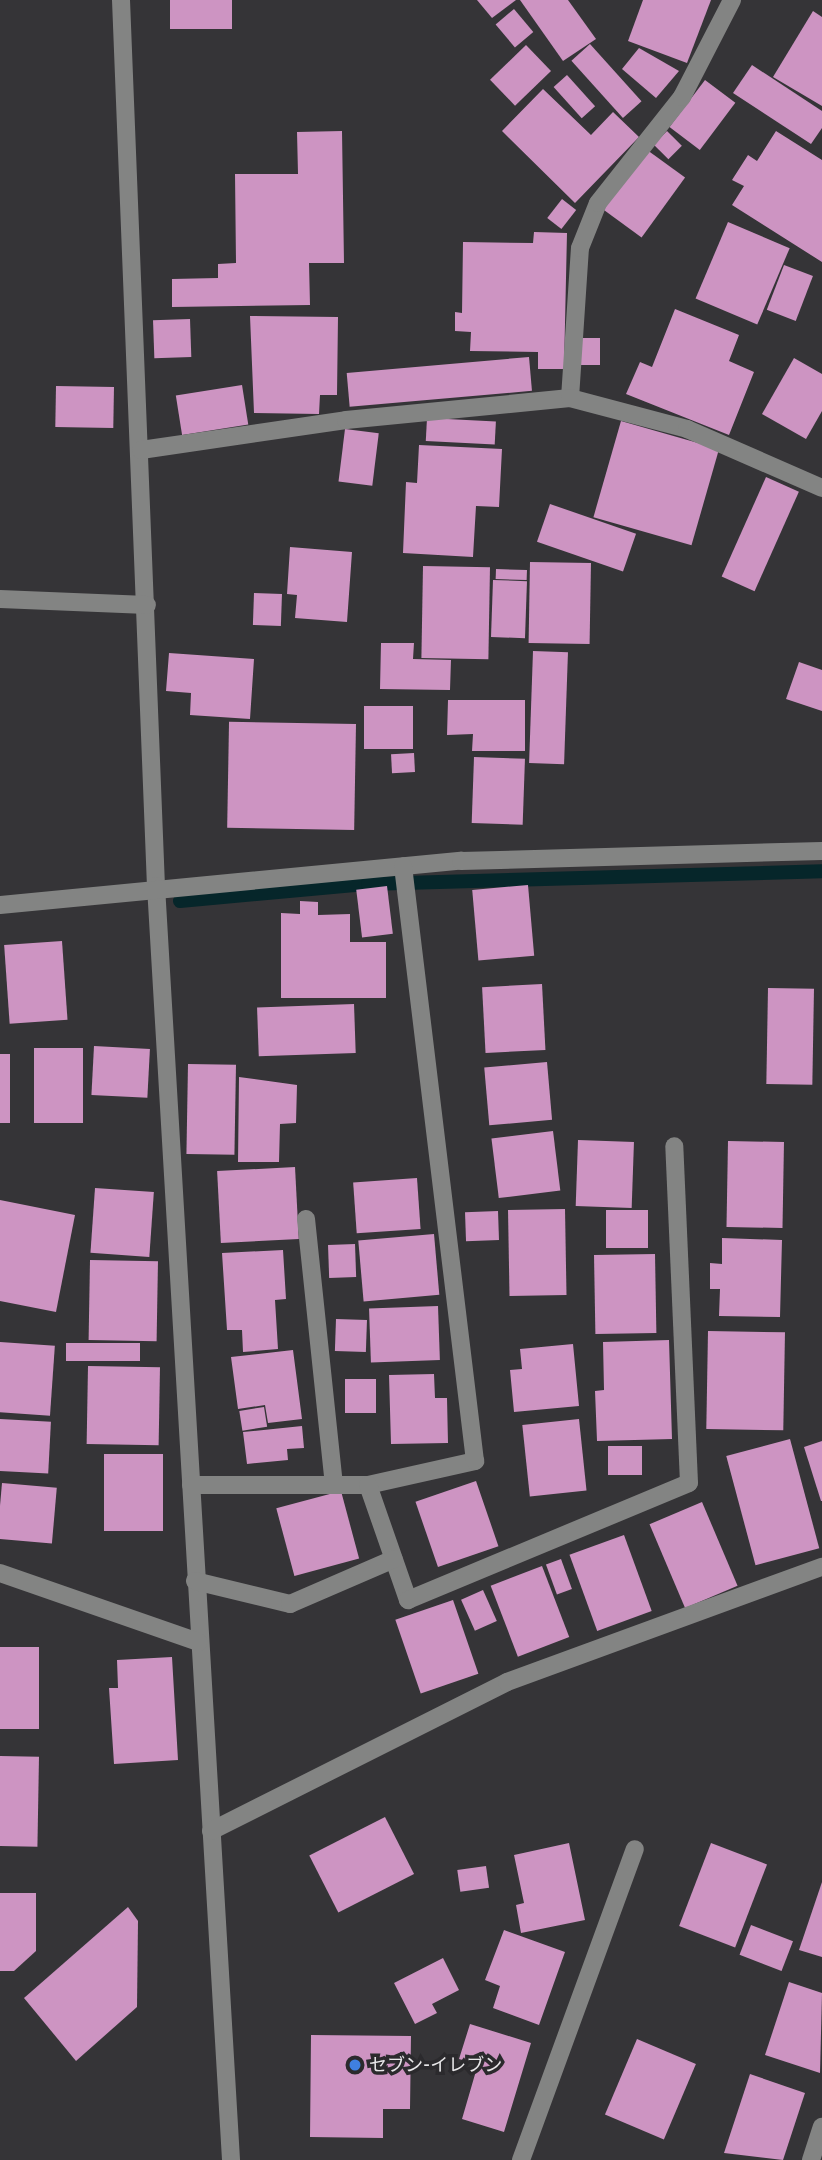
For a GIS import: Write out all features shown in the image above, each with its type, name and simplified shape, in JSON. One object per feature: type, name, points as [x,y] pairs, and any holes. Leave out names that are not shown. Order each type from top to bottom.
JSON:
[{"type":"street","points":[[121,0],[141,450],[156,886],[198,1642],[231,2160]]},
{"type":"street","points":[[570,398],[580,248],[598,203],[682,97],[732,0]]},
{"type":"street","points":[[141,450],[398,413],[570,398],[687,429],[822,488]]},
{"type":"street","points":[[0,599],[147,605]]},
{"type":"street","points":[[0,905],[156,886],[404,877],[822,851]]},
{"type":"street","points":[[191,1485],[368,1485],[475,1461],[404,877]]},
{"type":"street","points":[[368,1485],[408,1601],[689,1483],[674,1146]]},
{"type":"street","points":[[306,1219],[334,1485]]},
{"type":"street","points":[[195,1581],[290,1604],[394,1559]]},
{"type":"street","points":[[211,1831],[483,1693],[822,1567]]},
{"type":"street","points":[[0,1573],[198,1642]]},
{"type":"street","points":[[521,2160],[635,1849]]},
{"type":"street","points":[[811,2160],[822,2127]]},
{"type":"building","points":[[170,0],[232,0],[232,29],[170,29]]},
{"type":"building","points":[[477,0],[516,0],[492,18]]},
{"type":"building","points":[[520,0],[568,0],[596,39],[563,61]]},
{"type":"building","points":[[643,0],[711,0],[687,63],[628,41]]},
{"type":"building","points":[[514,9],[533,32],[515,47],[496,24]]},
{"type":"building","points":[[813,11],[822,17],[822,106],[773,77]]},
{"type":"building","points":[[590,44],[642,101],[623,118],[571,61]]},
{"type":"building","points":[[526,45],[551,71],[515,106],[490,80]]},
{"type":"building","points":[[639,48],[679,71],[656,98],[622,69]]},
{"type":"building","points":[[752,65],[822,111],[822,128],[811,144],[733,93]]},
{"type":"building","points":[[567,75],[595,106],[582,118],[554,87]]},
{"type":"building","points":[[705,80],[735,103],[700,150],[669,127]]},
{"type":"building","points":[[543,89],[591,135],[613,112],[639,137],[575,203],[502,131]]},
{"type":"building","points":[[342,131],[344,263],[309,263],[310,305],[172,307],[172,279],[218,278],[218,264],[236,263],[235,174],[298,174],[297,132]]},
{"type":"building","points":[[667,131],[682,146],[668,159],[654,144]]},
{"type":"building","points":[[776,131],[822,160],[822,262],[732,205],[744,186],[732,180],[748,155],[757,161]]},
{"type":"building","points":[[643,147],[685,178],[642,237],[600,207]]},
{"type":"building","points":[[562,199],[576,210],[561,229],[547,218]]},
{"type":"building","points":[[728,222],[790,248],[757,325],[696,298]]},
{"type":"building","points":[[534,232],[567,233],[564,369],[538,369],[538,352],[470,351],[471,332],[455,331],[455,312],[462,313],[463,242],[533,243]]},
{"type":"building","points":[[784,265],[813,276],[796,321],[767,310]]},
{"type":"building","points":[[675,309],[739,335],[729,361],[754,372],[729,435],[626,394],[640,362],[652,367]]},
{"type":"building","points":[[250,316],[338,317],[337,395],[320,395],[319,414],[254,413]]},
{"type":"building","points":[[190,319],[191,357],[154,358],[153,320]]},
{"type":"building","points":[[577,338],[600,338],[600,365],[577,365]]},
{"type":"building","points":[[529,357],[532,391],[350,407],[347,373]]},
{"type":"building","points":[[794,358],[822,374],[822,411],[806,439],[762,414]]},
{"type":"building","points":[[242,385],[248,425],[182,435],[176,395]]},
{"type":"building","points":[[56,386],[114,387],[113,428],[55,427]]},
{"type":"building","points":[[427,418],[496,422],[495,445],[426,441]]},
{"type":"building","points":[[621,421],[719,449],[691,545],[593,517]]},
{"type":"building","points":[[345,429],[379,433],[372,486],[339,482]]},
{"type":"building","points":[[419,445],[502,449],[499,507],[476,506],[473,557],[403,553],[406,482],[417,483]]},
{"type":"building","points":[[766,477],[799,492],[755,591],[722,577]]},
{"type":"building","points":[[550,504],[636,534],[623,571],[537,542]]},
{"type":"building","points":[[290,547],[352,552],[347,622],[295,618],[297,595],[287,594]]},
{"type":"building","points":[[530,562],[591,563],[590,644],[529,643]]},
{"type":"building","points":[[423,566],[490,567],[488,659],[421,658]]},
{"type":"building","points":[[496,569],[527,570],[527,580],[496,579]]},
{"type":"building","points":[[493,580],[527,581],[525,638],[491,637]]},
{"type":"building","points":[[254,593],[282,594],[281,626],[253,625]]},
{"type":"building","points":[[381,643],[414,643],[413,659],[451,660],[450,690],[380,689]]},
{"type":"building","points":[[533,651],[568,652],[564,764],[529,763]]},
{"type":"building","points":[[169,653],[254,659],[250,719],[190,715],[191,693],[166,691]]},
{"type":"building","points":[[799,662],[822,670],[822,711],[786,699]]},
{"type":"building","points":[[448,700],[525,700],[525,751],[472,751],[473,734],[447,735]]},
{"type":"building","points":[[364,706],[413,706],[413,749],[364,749]]},
{"type":"building","points":[[229,722],[356,724],[354,830],[227,828]]},
{"type":"building","points":[[414,753],[415,772],[392,773],[391,754]]},
{"type":"building","points":[[474,757],[525,759],[523,825],[472,823]]},
{"type":"building","points":[[528,885],[534,956],[478,961],[472,890]]},
{"type":"building","points":[[387,886],[393,934],[362,937],[356,890]]},
{"type":"building","points":[[300,901],[318,902],[318,915],[350,914],[350,942],[386,942],[386,998],[281,998],[281,913],[300,914]]},
{"type":"building","points":[[62,941],[68,1020],[10,1024],[4,945]]},
{"type":"building","points":[[542,984],[545,1050],[486,1053],[482,987]]},
{"type":"building","points":[[768,988],[814,989],[812,1085],[766,1084]]},
{"type":"building","points":[[354,1004],[356,1053],[259,1056],[257,1007]]},
{"type":"building","points":[[94,1046],[150,1049],[147,1098],[91,1095]]},
{"type":"building","points":[[34,1048],[83,1048],[83,1123],[34,1123]]},
{"type":"building","points":[[0,1054],[10,1054],[10,1123],[0,1123]]},
{"type":"building","points":[[547,1062],[552,1120],[489,1125],[484,1067]]},
{"type":"building","points":[[188,1064],[236,1065],[234,1155],[186,1154]]},
{"type":"building","points":[[239,1077],[297,1085],[296,1123],[280,1124],[279,1162],[238,1162]]},
{"type":"building","points":[[553,1131],[560,1191],[499,1198],[491,1139]]},
{"type":"building","points":[[578,1140],[634,1142],[632,1208],[576,1206]]},
{"type":"building","points":[[728,1141],[784,1142],[782,1228],[726,1227]]},
{"type":"building","points":[[295,1167],[299,1239],[221,1243],[217,1171]]},
{"type":"building","points":[[417,1178],[421,1229],[357,1233],[353,1182]]},
{"type":"building","points":[[95,1188],[154,1192],[149,1257],[90,1253]]},
{"type":"building","points":[[0,1200],[75,1215],[56,1312],[0,1301]]},
{"type":"building","points":[[565,1209],[567,1295],[510,1296],[508,1210]]},
{"type":"building","points":[[606,1210],[648,1210],[648,1248],[606,1248]]},
{"type":"building","points":[[498,1211],[499,1240],[466,1241],[465,1212]]},
{"type":"building","points":[[434,1234],[439,1295],[364,1301],[358,1241]]},
{"type":"building","points":[[722,1238],[782,1240],[780,1317],[719,1316],[720,1289],[710,1289],[710,1263],[722,1264]]},
{"type":"building","points":[[355,1244],[356,1277],[329,1278],[328,1245]]},
{"type":"building","points":[[283,1250],[286,1299],[275,1300],[278,1349],[243,1352],[242,1330],[227,1330],[222,1253]]},
{"type":"building","points":[[655,1254],[656,1333],[595,1334],[594,1255]]},
{"type":"building","points":[[90,1260],[158,1261],[157,1341],[89,1340]]},
{"type":"building","points":[[438,1306],[440,1360],[371,1362],[369,1308]]},
{"type":"building","points":[[336,1319],[367,1320],[366,1352],[335,1351]]},
{"type":"building","points":[[708,1331],[785,1332],[783,1430],[706,1429]]},
{"type":"building","points":[[669,1340],[672,1439],[597,1441],[595,1391],[604,1390],[603,1342]]},
{"type":"building","points":[[0,1342],[55,1346],[50,1416],[0,1412]]},
{"type":"building","points":[[66,1343],[140,1343],[140,1361],[66,1361]]},
{"type":"building","points":[[573,1344],[579,1406],[514,1412],[510,1370],[522,1369],[520,1349]]},
{"type":"building","points":[[293,1350],[302,1419],[268,1423],[265,1405],[238,1409],[231,1357]]},
{"type":"building","points":[[88,1366],[160,1367],[159,1445],[87,1444]]},
{"type":"building","points":[[434,1374],[435,1398],[447,1398],[448,1443],[391,1444],[389,1375]]},
{"type":"building","points":[[345,1379],[376,1379],[376,1413],[345,1413]]},
{"type":"building","points":[[264,1407],[267,1427],[242,1431],[239,1411]]},
{"type":"building","points":[[0,1419],[51,1422],[48,1474],[0,1471]]},
{"type":"building","points":[[579,1419],[587,1491],[530,1497],[522,1425]]},
{"type":"building","points":[[302,1426],[304,1448],[287,1449],[288,1460],[247,1464],[243,1432]]},
{"type":"building","points":[[790,1439],[819,1548],[755,1565],[726,1456]]},
{"type":"building","points":[[822,1441],[822,1501],[821,1501],[804,1447]]},
{"type":"building","points":[[608,1446],[642,1446],[642,1475],[608,1475]]},
{"type":"building","points":[[104,1454],[163,1454],[163,1531],[104,1531]]},
{"type":"building","points":[[476,1481],[498,1546],[438,1567],[415,1502]]},
{"type":"building","points":[[2,1483],[57,1488],[52,1544],[0,1539]]},
{"type":"building","points":[[341,1491],[359,1559],[294,1576],[276,1508]]},
{"type":"building","points":[[702,1502],[738,1586],[685,1608],[650,1524]]},
{"type":"building","points":[[624,1535],[652,1611],[597,1631],[569,1555]]},
{"type":"building","points":[[561,1559],[572,1589],[557,1595],[546,1564]]},
{"type":"building","points":[[542,1566],[569,1637],[518,1657],[491,1586]]},
{"type":"building","points":[[483,1590],[497,1621],[475,1631],[461,1600]]},
{"type":"building","points":[[453,1600],[478,1674],[421,1694],[395,1620]]},
{"type":"building","points":[[0,1647],[39,1647],[39,1729],[0,1729]]},
{"type":"building","points":[[172,1657],[178,1760],[114,1764],[109,1688],[118,1688],[117,1660]]},
{"type":"building","points":[[0,1756],[39,1757],[37,1847],[0,1846]]},
{"type":"building","points":[[385,1817],[414,1874],[338,1913],[309,1856]]},
{"type":"building","points":[[569,1843],[585,1920],[521,1933],[516,1905],[524,1903],[514,1855]]},
{"type":"building","points":[[711,1843],[767,1865],[735,1948],[679,1926]]},
{"type":"building","points":[[486,1866],[489,1888],[460,1892],[457,1870]]},
{"type":"building","points":[[822,1882],[822,1957],[799,1950]]},
{"type":"building","points":[[0,1893],[36,1893],[36,1951],[14,1971],[0,1971]]},
{"type":"building","points":[[128,1907],[138,1921],[137,2007],[76,2061],[24,1998]]},
{"type":"building","points":[[751,1925],[793,1941],[782,1971],[740,1955]]},
{"type":"building","points":[[504,1930],[565,1952],[539,2025],[493,2008],[500,1986],[485,1980]]},
{"type":"building","points":[[443,1958],[459,1990],[432,2004],[437,2013],[415,2024],[394,1983]]},
{"type":"building","points":[[789,1982],[822,1993],[820,2073],[765,2055]]},
{"type":"building","points":[[470,2024],[531,2043],[504,2132],[462,2119],[478,2064],[459,2059]]},
{"type":"building","points":[[311,2035],[411,2036],[410,2109],[383,2109],[383,2138],[310,2137]]},
{"type":"building","points":[[637,2039],[696,2064],[664,2139],[605,2114]]},
{"type":"building","points":[[750,2074],[805,2093],[783,2160],[724,2153]]},
{"type":"waterway","points":[[180,901],[368,884],[822,871]]},
{"type":"place","name":"セブン-イレブン","points":[[355,2065]]}]
